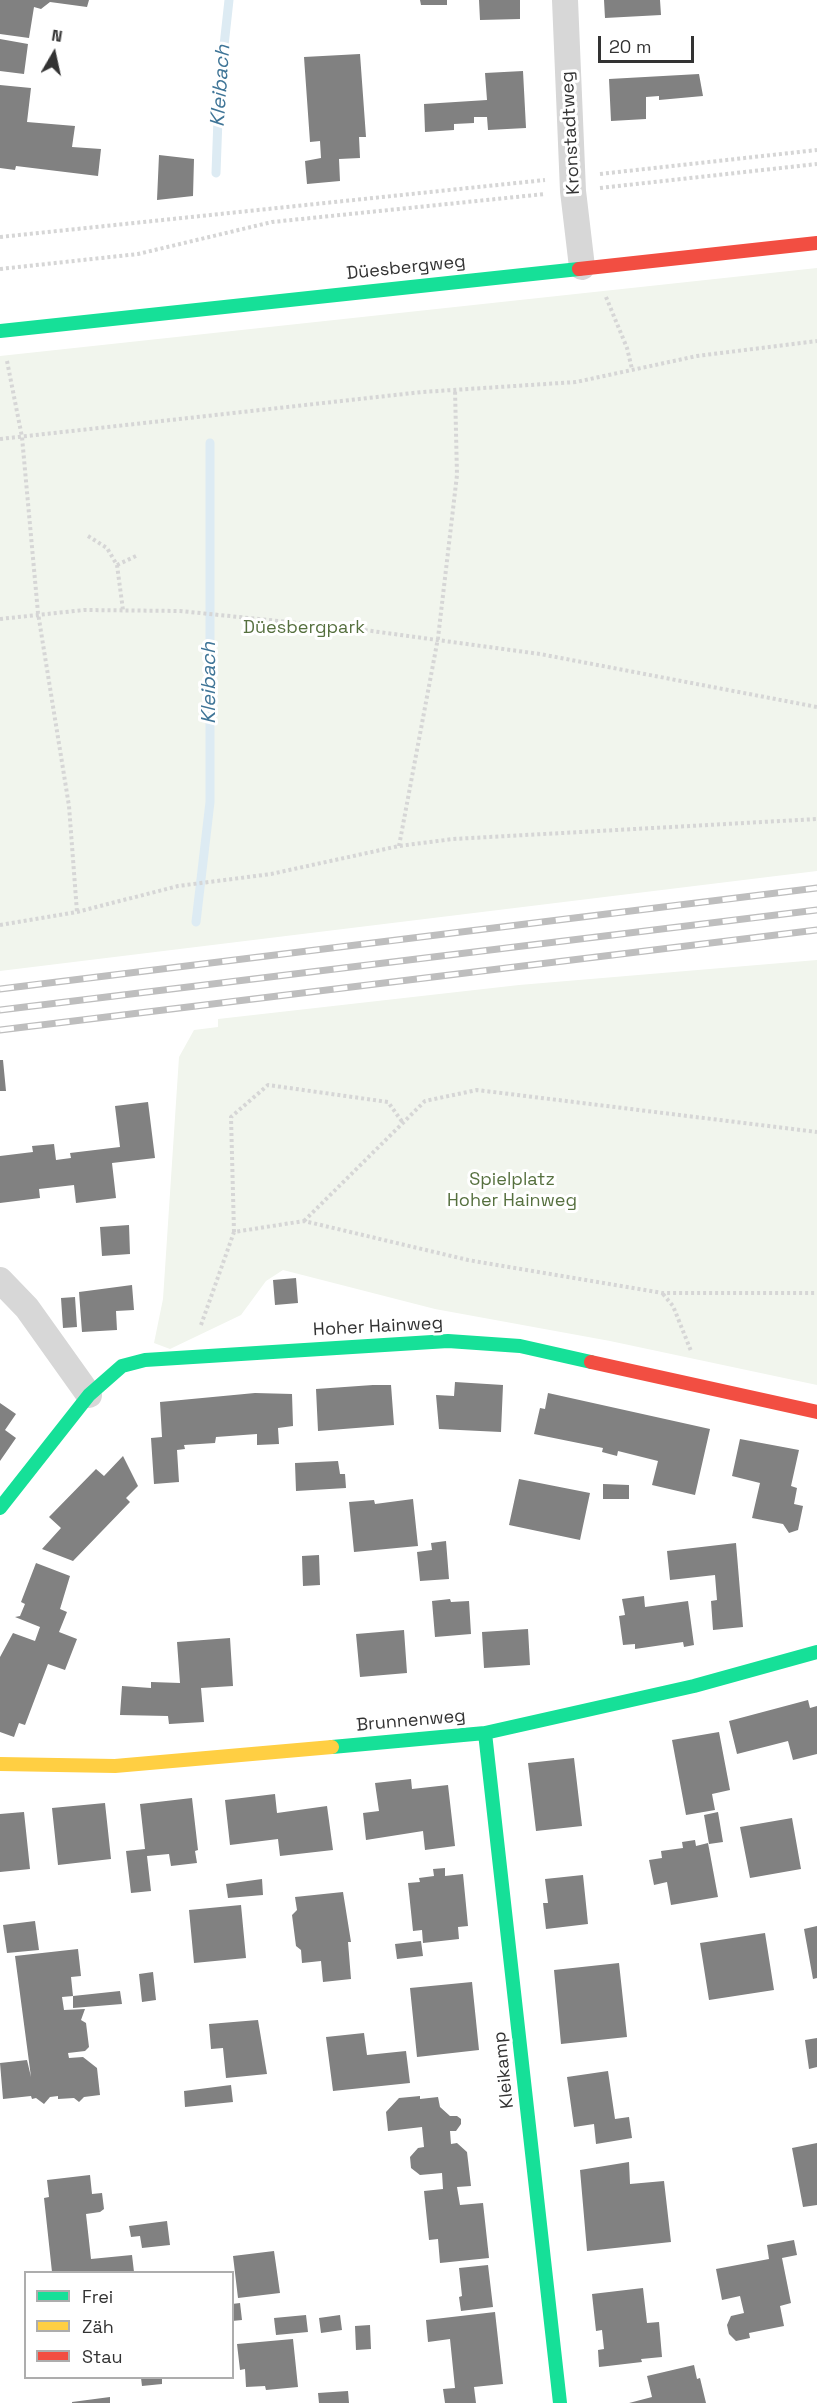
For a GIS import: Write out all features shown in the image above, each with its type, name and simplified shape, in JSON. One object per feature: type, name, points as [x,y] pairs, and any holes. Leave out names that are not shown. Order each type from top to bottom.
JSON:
[{"type":"street","name":"Kronstadtweg","points":[[565,0],[573,184],[589,266]]},
{"type":"street","name":"Düesbergweg","points":[[1,331],[817,243]]},
{"type":"street","points":[[0,1280],[27,1308],[89,1395]]},
{"type":"street","name":"Hoher Hainweg","points":[[0,1508],[89,1395],[122,1366],[145,1360],[448,1341],[520,1346],[817,1412]]},
{"type":"street","name":"Brunnenweg","points":[[0,1764],[116,1766],[485,1733],[694,1686],[817,1652]]},
{"type":"street","name":"Kleikamp","points":[[485,1733],[560,2403]]},
{"type":"path","points":[[0,268],[138,254],[272,222],[817,150]]},
{"type":"path","points":[[0,237],[817,164]]},
{"type":"path","points":[[589,266],[600,284],[627,348],[632,369]]},
{"type":"path","points":[[1,331],[22,437],[38,613],[69,806],[77,912]]},
{"type":"path","points":[[0,439],[455,389],[576,382],[697,356],[817,341]]},
{"type":"path","points":[[399,846],[438,638],[457,475],[455,389]]},
{"type":"path","points":[[88,536],[107,548],[117,565],[123,610]]},
{"type":"path","points":[[117,565],[136,556]]},
{"type":"path","points":[[0,619],[38,613],[123,610],[180,611],[438,638],[540,654],[817,706]]},
{"type":"path","points":[[0,925],[77,912],[178,886],[229,882],[399,846],[519,834],[817,819]]},
{"type":"path","points":[[185,1357],[204,1319],[234,1232],[231,1117],[268,1085],[388,1102],[403,1123]]},
{"type":"path","points":[[303,1221],[425,1101],[477,1090],[817,1132]]},
{"type":"path","points":[[234,1232],[303,1221],[468,1260],[662,1293],[817,1293]]},
{"type":"path","points":[[662,1293],[673,1306],[684,1331],[695,1364],[697,1385]]},
{"type":"green space","name":"Düesbergpark","points":[[817,268],[817,871],[0,971],[0,356]]},
{"type":"green space","name":"Spielplatz Hoher Hainweg","points":[[817,960],[817,1385],[610,1341],[435,1309],[283,1270],[266,1281],[241,1315],[170,1349],[154,1343],[163,1299],[179,1057],[194,1030],[218,1027],[218,1019],[519,985]]},
{"type":"building","points":[[0,0],[89,0],[87,7],[50,2],[41,9],[34,7],[29,38],[0,34]]},
{"type":"building","points":[[420,0],[447,0],[447,5],[421,5]]},
{"type":"building","points":[[479,0],[520,0],[520,19],[480,20]]},
{"type":"building","points":[[604,0],[660,0],[661,15],[605,18]]},
{"type":"building","points":[[0,39],[28,44],[24,74],[0,71]]},
{"type":"building","points":[[360,54],[366,137],[359,137],[360,158],[339,159],[340,181],[307,184],[305,161],[321,158],[320,141],[310,142],[304,57]]},
{"type":"building","points":[[523,71],[526,128],[488,130],[487,117],[474,117],[474,123],[454,124],[454,130],[425,132],[424,104],[487,100],[485,73]]},
{"type":"building","points":[[699,74],[703,96],[659,100],[659,96],[646,97],[646,119],[611,121],[609,79]]},
{"type":"building","points":[[0,85],[31,88],[27,122],[75,126],[72,147],[101,149],[98,176],[16,166],[15,170],[0,168]]},
{"type":"building","points":[[159,155],[194,159],[193,196],[157,200]]},
{"type":"building","points":[[0,1060],[3,1060],[6,1091],[0,1091]]},
{"type":"building","points":[[148,1102],[155,1158],[112,1163],[116,1198],[76,1203],[74,1185],[39,1189],[40,1198],[0,1203],[0,1156],[33,1152],[32,1146],[54,1144],[56,1160],[71,1158],[70,1153],[120,1147],[115,1106]]},
{"type":"building","points":[[129,1225],[130,1254],[102,1256],[100,1227]]},
{"type":"building","points":[[296,1278],[298,1303],[275,1305],[273,1280]]},
{"type":"building","points":[[132,1285],[134,1310],[116,1311],[117,1330],[82,1332],[79,1292]]},
{"type":"building","points":[[75,1297],[77,1327],[63,1328],[61,1298]]},
{"type":"building","points":[[455,1382],[503,1385],[501,1432],[439,1429],[436,1395],[454,1396]]},
{"type":"building","points":[[391,1385],[394,1425],[318,1431],[316,1389]]},
{"type":"building","points":[[255,1393],[292,1394],[293,1426],[278,1428],[279,1444],[257,1445],[257,1434],[216,1437],[215,1443],[184,1445],[185,1449],[177,1450],[179,1482],[154,1484],[151,1438],[162,1437],[160,1402]]},
{"type":"building","points":[[548,1393],[710,1429],[695,1495],[652,1485],[658,1461],[618,1451],[617,1456],[602,1452],[603,1448],[534,1434],[540,1408],[545,1409]]},
{"type":"building","points":[[0,1403],[16,1414],[5,1430],[16,1438],[0,1461]]},
{"type":"building","points":[[740,1439],[799,1450],[791,1486],[797,1488],[794,1504],[803,1506],[798,1530],[789,1533],[783,1524],[752,1518],[760,1483],[732,1476]]},
{"type":"building","points":[[123,1456],[138,1486],[126,1498],[130,1502],[73,1561],[42,1549],[61,1528],[49,1517],[96,1469],[104,1476]]},
{"type":"building","points":[[338,1461],[340,1474],[345,1474],[346,1488],[296,1491],[295,1463]]},
{"type":"building","points":[[519,1479],[590,1493],[580,1540],[509,1525]]},
{"type":"building","points":[[603,1484],[629,1485],[629,1499],[603,1499]]},
{"type":"building","points":[[413,1499],[418,1546],[354,1552],[349,1502],[374,1500],[375,1504]]},
{"type":"building","points":[[446,1541],[449,1579],[420,1581],[417,1552],[432,1550],[431,1543]]},
{"type":"building","points":[[736,1543],[743,1627],[713,1630],[711,1601],[717,1600],[715,1575],[670,1580],[667,1551]]},
{"type":"building","points":[[319,1555],[320,1585],[303,1586],[302,1556]]},
{"type":"building","points":[[36,1563],[70,1576],[60,1609],[67,1612],[59,1632],[77,1639],[65,1670],[48,1664],[25,1725],[19,1723],[14,1737],[0,1732],[0,1657],[13,1633],[35,1641],[40,1627],[15,1617],[20,1616],[25,1604],[21,1602]]},
{"type":"building","points":[[644,1596],[645,1607],[688,1601],[694,1645],[684,1647],[683,1642],[635,1649],[635,1644],[623,1645],[619,1616],[625,1615],[622,1599]]},
{"type":"building","points":[[450,1599],[451,1602],[469,1601],[471,1634],[435,1637],[432,1601]]},
{"type":"building","points":[[528,1629],[530,1665],[484,1668],[482,1632]]},
{"type":"building","points":[[404,1630],[407,1673],[360,1677],[356,1634]]},
{"type":"building","points":[[230,1638],[233,1686],[201,1688],[204,1722],[169,1724],[168,1716],[120,1715],[122,1686],[151,1688],[151,1682],[180,1683],[177,1642]]},
{"type":"building","points":[[808,1700],[810,1708],[817,1706],[817,1754],[793,1760],[788,1741],[737,1754],[729,1721]]},
{"type":"building","points":[[719,1732],[730,1790],[712,1794],[715,1810],[686,1815],[672,1740]]},
{"type":"building","points":[[574,1758],[582,1826],[536,1831],[528,1763]]},
{"type":"building","points":[[411,1779],[412,1789],[448,1785],[455,1846],[425,1850],[423,1831],[366,1840],[363,1813],[379,1811],[375,1783]]},
{"type":"building","points":[[275,1794],[277,1813],[327,1806],[333,1850],[280,1856],[278,1839],[230,1845],[225,1800]]},
{"type":"building","points":[[192,1798],[198,1850],[195,1851],[197,1863],[171,1866],[169,1854],[147,1856],[151,1891],[131,1893],[126,1851],[145,1849],[140,1804]]},
{"type":"building","points":[[105,1803],[111,1859],[58,1865],[52,1808]]},
{"type":"building","points":[[24,1812],[30,1869],[0,1872],[0,1814]]},
{"type":"building","points":[[718,1812],[723,1842],[709,1844],[704,1815]]},
{"type":"building","points":[[792,1818],[801,1869],[750,1878],[740,1827]]},
{"type":"building","points":[[695,1840],[696,1846],[708,1843],[718,1897],[671,1905],[667,1882],[654,1885],[649,1860],[662,1858],[661,1851],[683,1848],[682,1842]]},
{"type":"building","points":[[445,1868],[445,1876],[463,1874],[468,1926],[458,1927],[459,1939],[423,1943],[422,1930],[413,1931],[408,1883],[420,1882],[419,1878],[434,1876],[433,1869]]},
{"type":"building","points":[[583,1875],[588,1924],[546,1929],[543,1903],[548,1903],[545,1879]]},
{"type":"building","points":[[262,1879],[263,1895],[228,1898],[226,1884]]},
{"type":"building","points":[[343,1892],[351,1942],[348,1942],[351,1979],[323,1982],[321,1961],[302,1963],[301,1950],[296,1946],[292,1915],[297,1910],[295,1897]]},
{"type":"building","points":[[241,1905],[246,1958],[194,1963],[189,1910]]},
{"type":"building","points":[[35,1921],[39,1950],[7,1953],[3,1925]]},
{"type":"building","points":[[817,1926],[817,1978],[813,1979],[804,1929]]},
{"type":"building","points":[[765,1933],[774,1990],[709,2000],[700,1943]]},
{"type":"building","points":[[421,1941],[423,1956],[397,1959],[395,1944]]},
{"type":"building","points":[[78,1949],[81,1976],[71,1977],[73,1996],[62,1997],[64,2010],[85,2009],[81,2020],[86,2023],[89,2047],[85,2051],[68,2053],[69,2058],[83,2057],[97,2068],[100,2095],[84,2097],[79,2102],[74,2098],[50,2097],[44,2104],[36,2098],[32,2099],[31,2096],[3,2099],[0,2063],[27,2060],[31,2077],[15,1956]]},
{"type":"building","points":[[619,1963],[627,2037],[561,2044],[554,1970]]},
{"type":"building","points":[[153,1972],[156,2000],[142,2002],[139,1974]]},
{"type":"building","points":[[472,1982],[479,2050],[417,2057],[410,1988]]},
{"type":"building","points":[[120,1991],[122,2004],[73,2008],[73,1996]]},
{"type":"building","points":[[258,2020],[267,2074],[226,2078],[223,2048],[211,2049],[209,2024]]},
{"type":"building","points":[[364,2033],[367,2055],[406,2051],[410,2083],[333,2091],[326,2037]]},
{"type":"building","points":[[817,2038],[817,2067],[809,2069],[805,2040]]},
{"type":"building","points":[[608,2071],[615,2119],[629,2117],[632,2138],[596,2144],[594,2124],[574,2127],[567,2077]]},
{"type":"building","points":[[231,2085],[233,2102],[185,2107],[184,2091]]},
{"type":"building","points":[[420,2096],[420,2099],[438,2097],[440,2107],[450,2116],[457,2116],[461,2119],[461,2124],[456,2131],[450,2131],[451,2144],[457,2143],[467,2152],[471,2186],[457,2187],[460,2205],[483,2203],[489,2258],[440,2263],[438,2239],[429,2240],[424,2191],[443,2189],[442,2173],[420,2175],[411,2168],[410,2157],[418,2148],[424,2147],[422,2127],[388,2131],[386,2112],[399,2098]]},
{"type":"building","points":[[817,2143],[817,2205],[803,2207],[792,2148]]},
{"type":"building","points":[[629,2162],[630,2184],[664,2181],[671,2242],[587,2251],[580,2170]]},
{"type":"building","points":[[90,2175],[92,2194],[102,2193],[104,2209],[100,2212],[86,2214],[91,2259],[132,2255],[134,2271],[52,2271],[44,2198],[49,2197],[47,2180]]},
{"type":"building","points":[[167,2221],[170,2245],[142,2248],[140,2236],[131,2237],[129,2226]]},
{"type":"building","points":[[794,2240],[797,2255],[782,2258],[791,2303],[780,2306],[784,2326],[749,2333],[750,2338],[736,2341],[729,2334],[727,2325],[731,2316],[744,2313],[740,2296],[722,2300],[716,2269],[769,2259],[767,2245]]},
{"type":"building","points":[[274,2251],[280,2293],[238,2298],[233,2256]]},
{"type":"building","points":[[488,2265],[493,2307],[461,2311],[459,2268]]},
{"type":"building","points":[[643,2288],[647,2323],[659,2322],[662,2357],[641,2359],[642,2362],[599,2367],[598,2350],[604,2349],[602,2330],[596,2331],[592,2294]]},
{"type":"building","points":[[240,2303],[242,2320],[234,2321],[234,2304]]},
{"type":"building","points":[[495,2312],[503,2384],[474,2387],[476,2403],[445,2403],[443,2389],[455,2388],[450,2339],[428,2342],[426,2320]]},
{"type":"building","points":[[306,2315],[308,2332],[276,2335],[274,2318]]},
{"type":"building","points":[[340,2315],[342,2330],[321,2333],[319,2318]]},
{"type":"building","points":[[370,2325],[371,2349],[356,2350],[355,2326]]},
{"type":"building","points":[[293,2339],[298,2387],[266,2390],[265,2386],[246,2387],[245,2369],[240,2370],[237,2344]]},
{"type":"building","points":[[694,2365],[697,2379],[700,2378],[706,2403],[629,2403],[652,2397],[647,2376]]},
{"type":"building","points":[[141,2379],[162,2379],[162,2384],[142,2386]]},
{"type":"building","points":[[348,2391],[349,2403],[319,2403],[318,2393]]},
{"type":"building","points":[[110,2397],[110,2403],[72,2403],[72,2402]]},
{"type":"waterway","name":"Kleibach","points":[[216,173],[219,91],[229,0]]},
{"type":"waterway","name":"Kleibach","points":[[196,922],[210,802],[210,443]]},
{"type":"railway","points":[[0,989],[817,888]]},
{"type":"railway","points":[[0,1010],[817,910]]},
{"type":"railway","points":[[0,1030],[817,930]]},
{"type":"traffic: fast","points":[[0,331],[579,269]]},
{"type":"traffic: fast","points":[[0,1508],[89,1395],[122,1366],[145,1360],[448,1341],[520,1346],[591,1362]]},
{"type":"traffic: fast","points":[[332,1747],[485,1733],[694,1686],[817,1652]]},
{"type":"traffic: fast","points":[[485,1733],[560,2403]]},
{"type":"traffic: slow","points":[[0,1764],[115,1766],[332,1747]]},
{"type":"traffic: jam","points":[[579,269],[817,243]]},
{"type":"traffic: jam","points":[[591,1362],[817,1412]]}]
